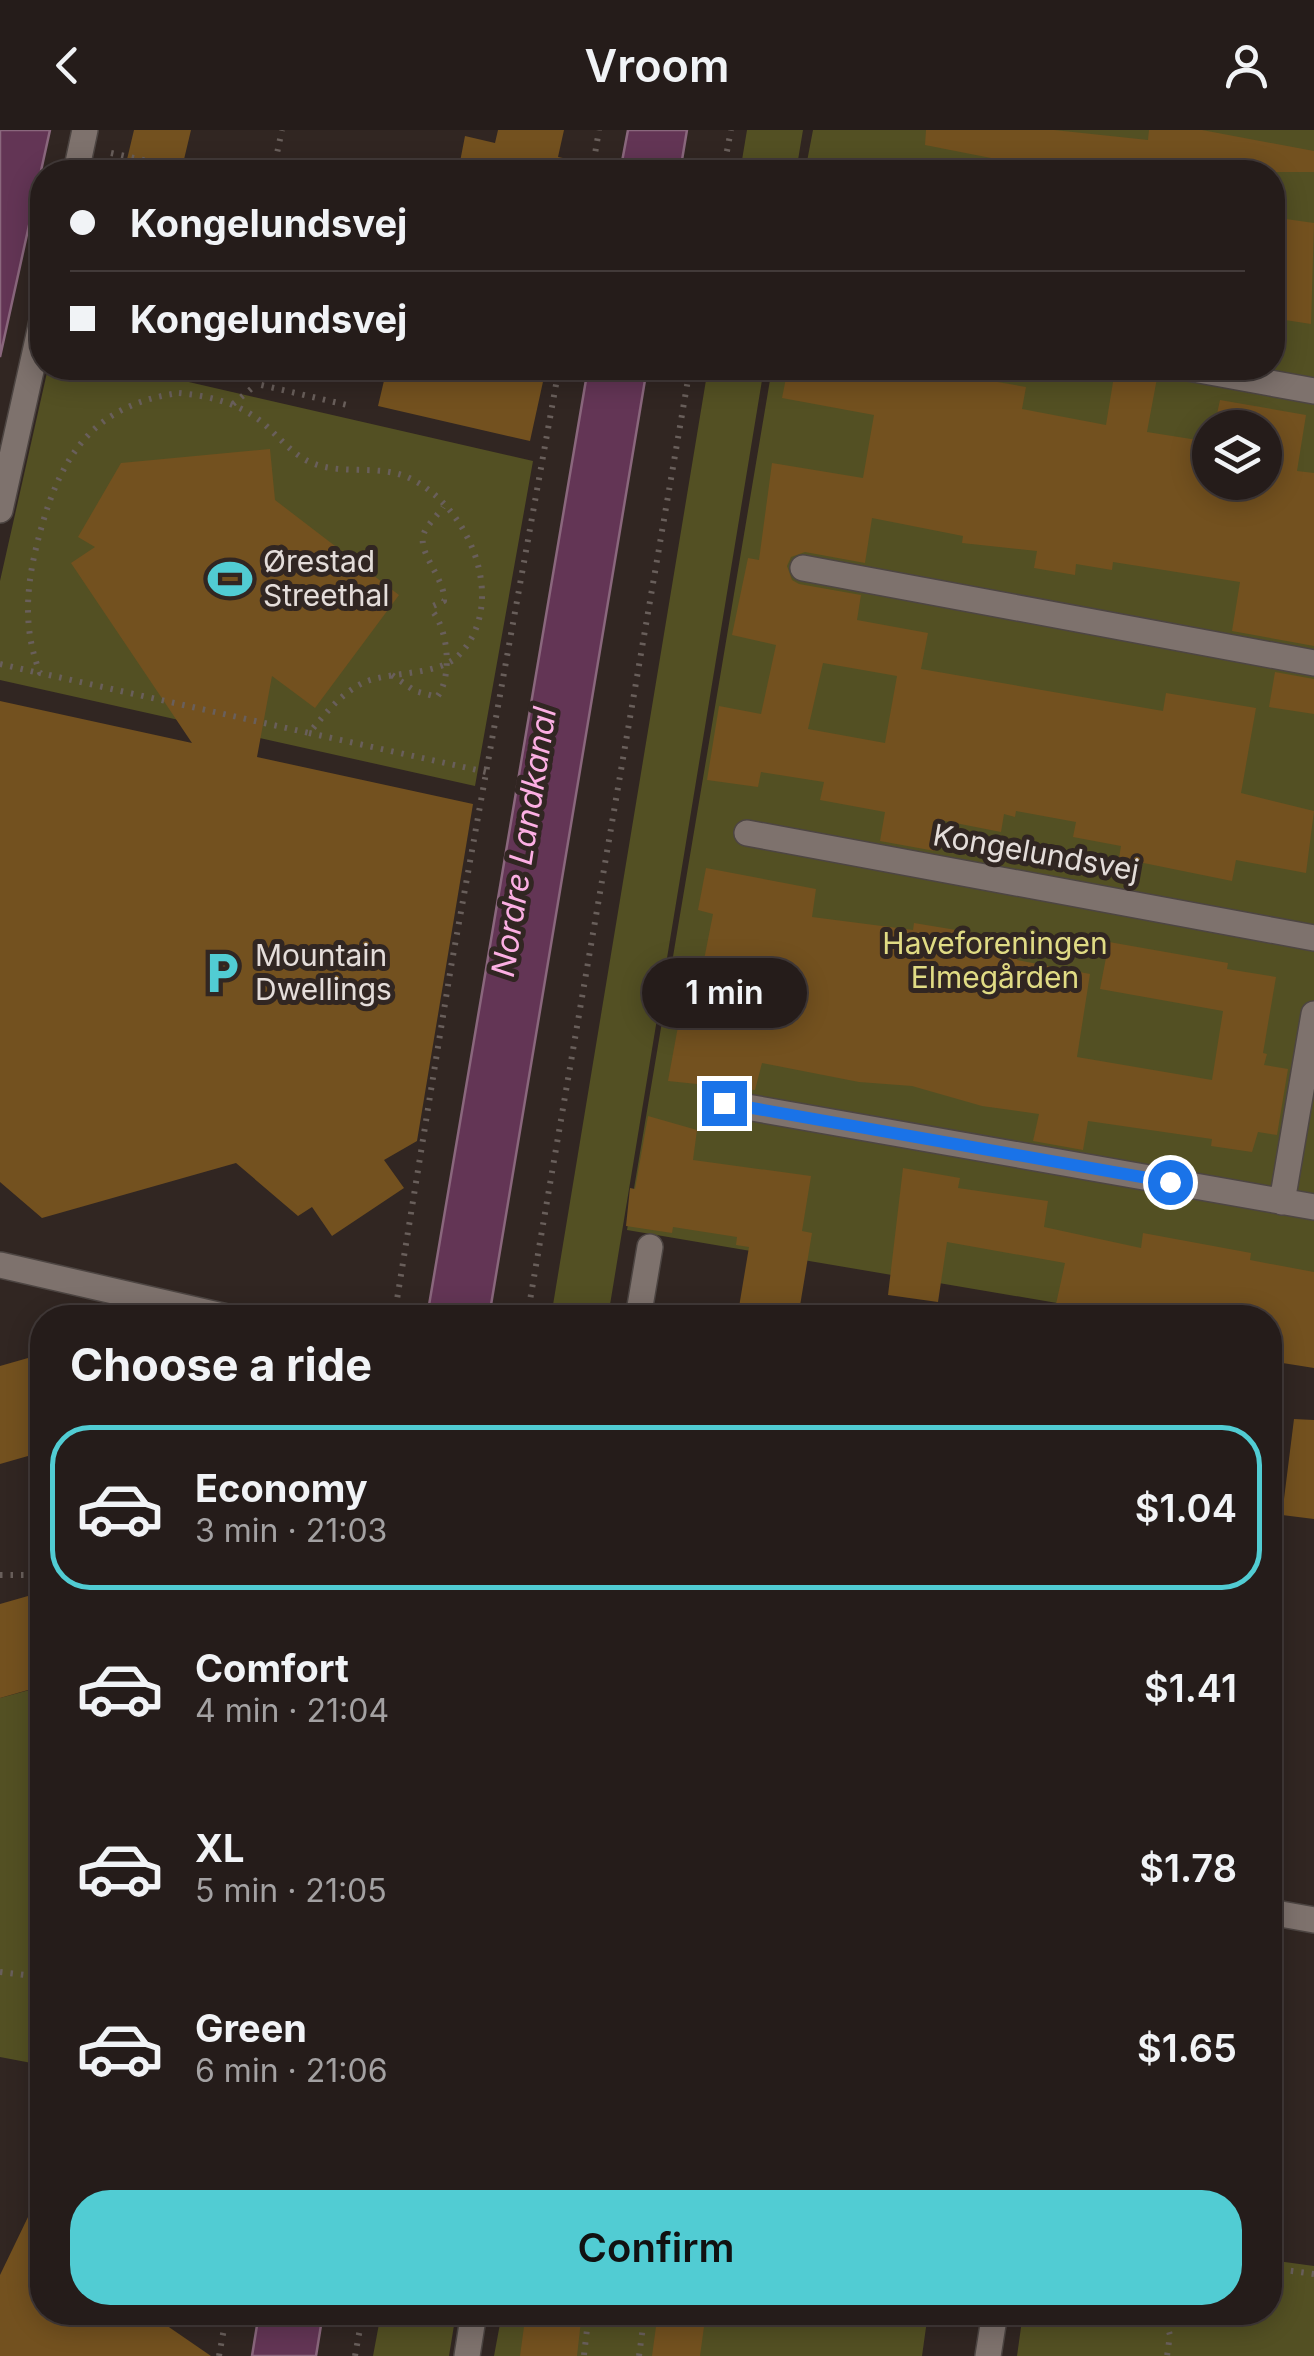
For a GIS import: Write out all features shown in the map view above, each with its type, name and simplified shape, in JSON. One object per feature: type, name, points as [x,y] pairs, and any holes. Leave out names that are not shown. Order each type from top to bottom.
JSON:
[{"type":"street","points":[[0,510],[30,375]]},
{"type":"street","points":[[1254,380],[1314,391]]},
{"type":"street","points":[[802,568],[1314,664]]},
{"type":"street","name":"Kongelundsvej","points":[[747,833],[1314,938]]},
{"type":"street","points":[[1282,1202],[1314,1014]]},
{"type":"street","points":[[724,1103],[1314,1207]]},
{"type":"street","points":[[640,1305],[650,1247]]},
{"type":"street","points":[[0,1265],[175,1305]]},
{"type":"street","points":[[1282,1914],[1314,1920]]},
{"type":"street","points":[[467,2356],[472,2325]]},
{"type":"street","points":[[988,2356],[993,2325]]},
{"type":"path","points":[[276,160],[282,130]]},
{"type":"path","points":[[594,160],[600,130]]},
{"type":"path","points":[[725,160],[730,130]]},
{"type":"path","points":[[84,138],[148,160]]},
{"type":"path","points":[[233,404],[258,380]]},
{"type":"path","points":[[396,1305],[556,380]]},
{"type":"path","points":[[529,1305],[688,380]]},
{"type":"path","points":[[257,384],[346,405]]},
{"type":"path","points":[[40,673],[27,639],[29,572],[52,490],[66,460],[108,418],[154,396],[179,393],[233,404],[260,420],[307,460],[329,468],[398,474],[432,494],[460,526],[484,586],[474,634],[456,658],[364,683],[336,700],[310,733]]},
{"type":"path","points":[[391,675],[415,691],[437,697],[443,688],[446,635],[433,606],[444,600],[444,590],[423,545],[424,532],[442,506]]},
{"type":"path","points":[[0,664],[486,772]]},
{"type":"path","points":[[0,1575],[30,1574]]},
{"type":"path","points":[[0,1972],[30,1975]]},
{"type":"path","points":[[1282,2270],[1314,2274]]},
{"type":"path","points":[[219,2356],[225,2325]]},
{"type":"path","points":[[355,2356],[361,2325]]},
{"type":"path","points":[[586,2356],[588,2325]]},
{"type":"path","points":[[639,2356],[643,2325]]},
{"type":"path","points":[[1167,2325],[1168,2356]]},
{"type":"green space","points":[[747,130],[803,130],[798,160],[742,160]]},
{"type":"green space","name":"Haveforeningen Elmegården","points":[[813,130],[1314,130],[1314,1347],[1282,1326],[1282,1305],[1068,1305],[627,1230],[770,380],[1285,380],[1285,160],[807,160]]},
{"type":"green space","points":[[45,380],[180,380],[533,461],[475,786],[0,680],[0,581]]},
{"type":"green space","points":[[706,380],[762,380],[610,1305],[553,1305]]},
{"type":"green space","points":[[30,1690],[30,2063],[0,2057],[0,1698]]},
{"type":"green space","points":[[1282,2262],[1314,2266],[1314,2356],[1017,2356],[1021,2325],[1282,2325]]},
{"type":"green space","points":[[379,2325],[454,2325],[449,2356],[373,2356]]},
{"type":"green space","points":[[500,2325],[926,2325],[922,2356],[494,2356]]},
{"type":"water","points":[[0,130],[50,130],[43,160],[30,160],[30,221],[0,357]]},
{"type":"water","points":[[628,130],[687,130],[682,160],[622,160]]},
{"type":"water","name":"Nordre Landkanal","points":[[586,380],[645,380],[491,1305],[429,1305]]},
{"type":"water","points":[[257,2325],[321,2325],[316,2356],[252,2356]]},
{"type":"building","points":[[134,130],[191,130],[184,160],[127,160]]},
{"type":"building","points":[[498,130],[564,130],[558,157],[568,160],[460,160],[465,136],[495,143]]},
{"type":"building","points":[[926,130],[1054,130],[1148,140],[1149,130],[1202,130],[1314,151],[1314,172],[1285,172],[1285,160],[991,160],[925,145]]},
{"type":"building","points":[[1285,219],[1314,223],[1311,324],[1285,320]]},
{"type":"building","points":[[384,380],[543,380],[530,441],[378,406]]},
{"type":"building","points":[[786,380],[986,380],[1026,387],[1022,409],[1106,425],[1113,380],[1157,380],[1147,432],[1192,439],[1192,500],[1282,500],[1282,411],[1306,415],[1297,471],[1314,473],[1314,646],[1232,631],[1240,582],[1113,562],[1112,570],[1076,564],[1075,575],[1034,568],[1037,551],[962,543],[963,536],[872,518],[865,563],[805,552],[791,557],[787,566],[792,580],[799,584],[861,595],[857,620],[928,633],[921,669],[1163,711],[1166,693],[1256,708],[1241,793],[1314,811],[1306,873],[1236,860],[1232,881],[1119,858],[1121,846],[1073,837],[1076,822],[1016,811],[1015,817],[1004,814],[1001,832],[940,820],[935,851],[880,841],[885,812],[820,800],[824,782],[761,772],[758,787],[707,780],[719,706],[761,714],[776,645],[732,635],[748,558],[759,560],[772,463],[863,478],[874,415],[782,398]],"holes":[[[823,663],[897,676],[885,743],[808,729]]]},
{"type":"building","points":[[1220,400],[1277,410],[1218,410]]},
{"type":"building","name":"Mountain Dwellings","points":[[270,449],[275,500],[399,595],[315,708],[272,676],[257,757],[473,804],[417,1141],[384,1160],[404,1188],[332,1236],[312,1207],[298,1216],[236,1163],[42,1218],[0,1182],[0,701],[192,743],[71,563],[95,547],[78,537],[121,463]]},
{"type":"building","points":[[1275,672],[1314,679],[1314,714],[1269,707]]},
{"type":"building","points":[[706,868],[816,889],[812,917],[913,930],[914,923],[1022,941],[1017,960],[1090,974],[1077,1057],[1212,1080],[1223,1011],[1100,989],[1109,942],[1228,963],[1227,969],[1276,977],[1263,1053],[1267,1054],[1264,1065],[1288,1069],[1277,1135],[1258,1132],[1252,1152],[1211,1146],[1212,1139],[1088,1121],[1083,1150],[1033,1141],[1039,1114],[982,1106],[912,1086],[859,1082],[762,1063],[755,1090],[668,1081],[688,972],[701,975],[713,914],[698,910]]},
{"type":"building","points":[[648,1116],[697,1130],[693,1160],[811,1176],[802,1231],[812,1233],[800,1305],[739,1305],[749,1247],[736,1245],[737,1237],[673,1227],[672,1233],[626,1226],[630,1188],[635,1189]]},
{"type":"building","points":[[903,1168],[960,1178],[958,1188],[1048,1201],[1044,1227],[1141,1248],[1143,1233],[1251,1253],[1250,1260],[1314,1272],[1314,1368],[1282,1363],[1282,1305],[1056,1305],[1065,1263],[947,1242],[938,1302],[888,1295]]},
{"type":"building","points":[[30,1357],[30,1455],[0,1464],[0,1366]]},
{"type":"building","points":[[1294,1419],[1314,1420],[1314,1519],[1282,1515]]},
{"type":"building","points":[[30,1595],[30,1689],[0,1698],[0,1604]]},
{"type":"building","points":[[30,2213],[30,2325],[166,2325],[211,2356],[0,2356],[0,2275]]},
{"type":"building","points":[[524,2325],[581,2325],[577,2356],[520,2356]]},
{"type":"building","points":[[656,2325],[704,2325],[700,2356],[652,2356]]},
{"type":"place","name":"Ørestad Streethal","points":[[230,579]]},
{"type":"place","name":"Mountain Dwellings","points":[[222,973]]},
{"type":"route","points":[[724,1103],[1170,1182]]}]
